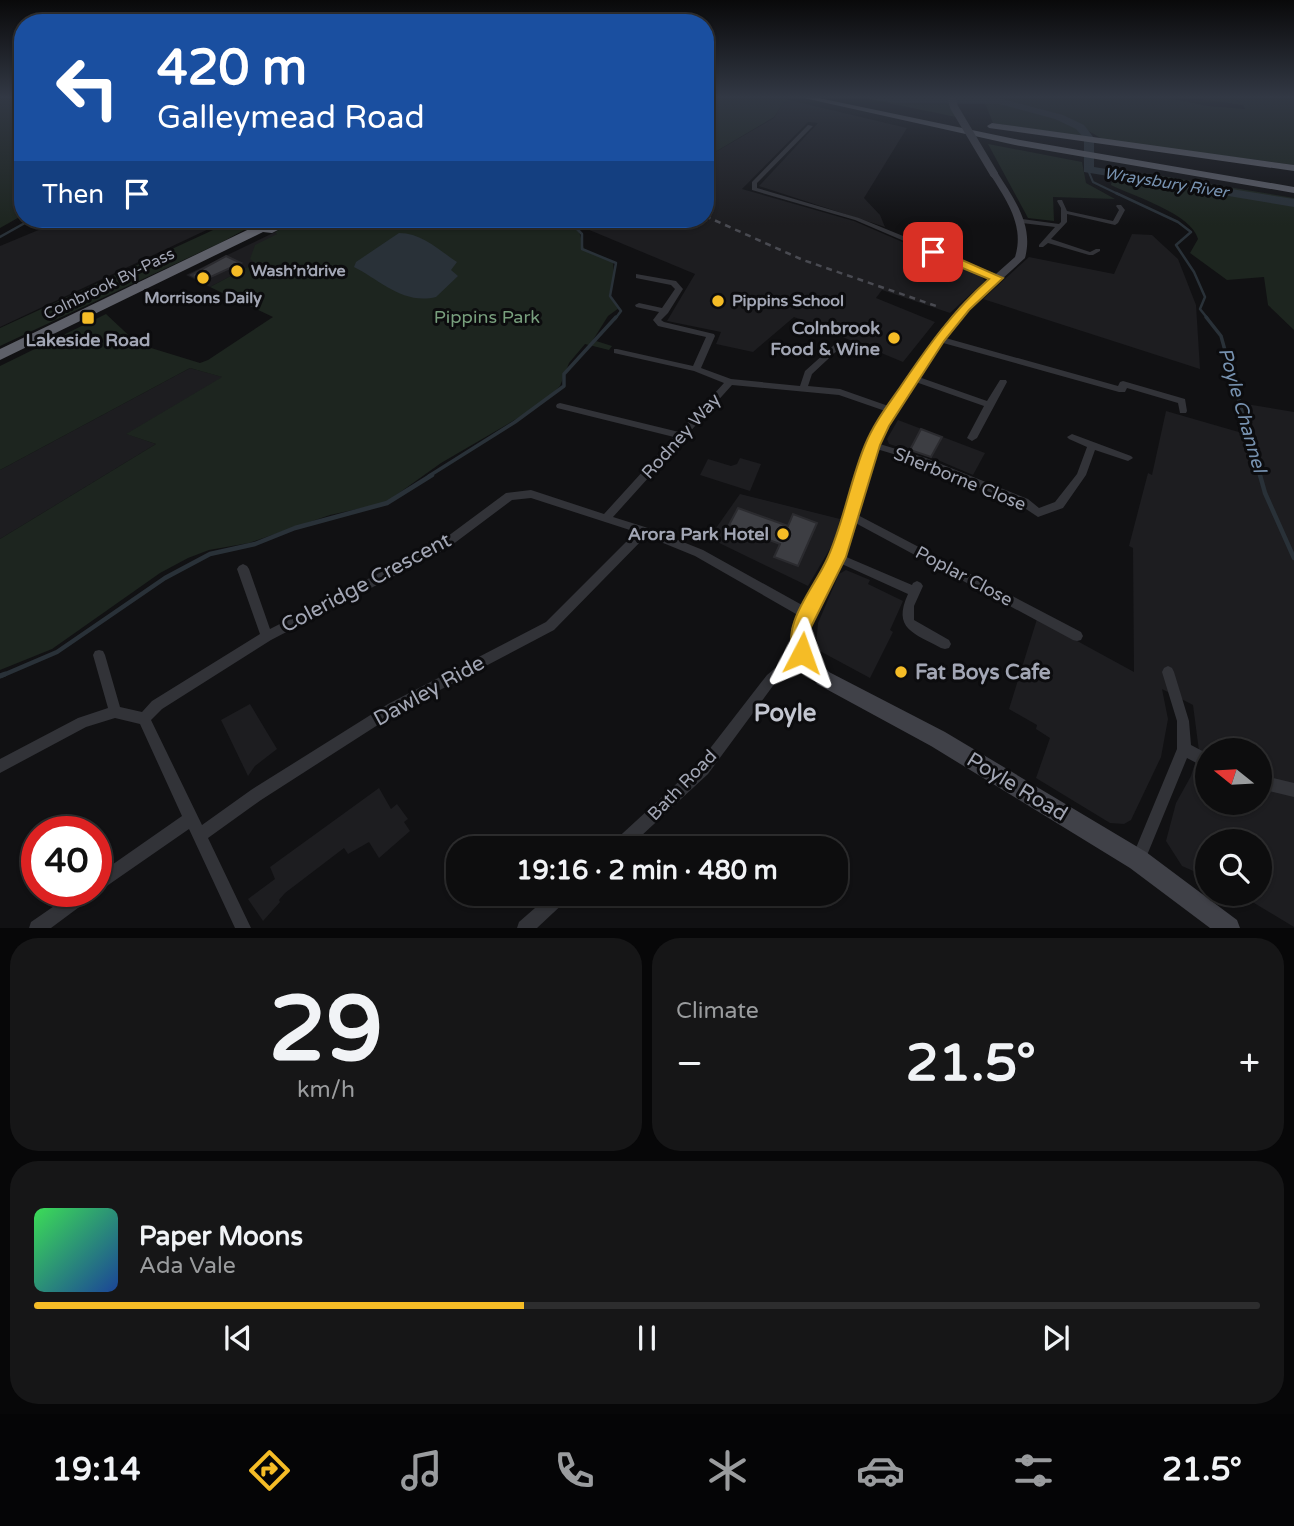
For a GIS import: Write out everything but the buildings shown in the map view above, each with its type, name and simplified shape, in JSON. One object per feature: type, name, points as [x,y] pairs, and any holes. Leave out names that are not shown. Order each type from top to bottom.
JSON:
[{"type":"highway","points":[[1026,139],[1101,150],[1294,190]]},
{"type":"highway","points":[[1043,139],[1294,182]]},
{"type":"highway","points":[[1101,150],[1294,169]]},
{"type":"highway","name":"Colnbrook By-Pass","points":[[0,355],[261,228]]},
{"type":"highway","name":"Colnbrook By-Pass","points":[[232,244],[272,228]]},
{"type":"street","points":[[797,139],[754,183],[754,189],[857,219],[998,278]]},
{"type":"street","points":[[802,653],[800,629],[837,557],[873,445],[891,410],[939,339],[964,308],[1020,258],[1024,249],[1026,237],[1022,221],[973,139]]},
{"type":"street","points":[[1041,246],[1060,226],[1065,212],[1059,201]]},
{"type":"street","points":[[1065,212],[1115,223],[1122,210],[1119,206]]},
{"type":"street","points":[[1022,221],[1060,226]]},
{"type":"street","points":[[1047,240],[1091,254],[1098,250]]},
{"type":"street","points":[[639,276],[676,285],[679,289],[657,320],[661,324],[711,336],[696,369]]},
{"type":"street","points":[[639,305],[665,310]]},
{"type":"street","points":[[939,339],[1116,391],[1122,390],[1123,384],[1182,406],[1181,390]]},
{"type":"street","points":[[804,387],[808,373],[837,347]]},
{"type":"street","points":[[617,351],[696,369],[730,382]]},
{"type":"street","points":[[913,378],[989,405]]},
{"type":"street","name":"Rodney Way","points":[[606,518],[730,382],[840,392],[891,410]]},
{"type":"street","points":[[972,438],[1003,383]]},
{"type":"street","points":[[560,405],[679,435]]},
{"type":"street","points":[[1072,437],[1128,458]]},
{"type":"street","name":"Sherborne Close","points":[[873,445],[923,460],[1024,502],[1038,513],[1059,505],[1081,475],[1092,445]]},
{"type":"street","name":"Coleridge Crescent","points":[[144,719],[157,705],[267,636],[444,545],[510,496],[531,494],[644,531],[699,553],[807,614]]},
{"type":"street","name":"Poplar Close","points":[[852,516],[1077,636]]},
{"type":"street","name":"Dawley Ride","points":[[199,836],[256,795],[393,708],[550,626],[644,531]]},
{"type":"street","points":[[837,557],[916,589],[906,614],[907,621],[911,626],[945,644]]},
{"type":"street","points":[[243,569],[267,636]]},
{"type":"street","name":"Bath Road","points":[[630,836],[703,769],[771,679],[802,653]]},
{"type":"street","name":"Poyle Road","points":[[802,653],[823,678],[938,739],[1138,860],[1229,928]]},
{"type":"street","points":[[99,655],[115,712]]},
{"type":"street","points":[[1138,860],[1184,750],[1182,721],[1168,672]]},
{"type":"street","points":[[0,766],[83,722],[115,712],[144,719],[243,928]]},
{"type":"street","points":[[1184,750],[1195,756]]},
{"type":"street","points":[[1272,785],[1294,790]]},
{"type":"street","points":[[112,875],[190,819]]},
{"type":"street","points":[[525,928],[550,906]]},
{"type":"street","points":[[37,928],[67,907]]},
{"type":"shaded area","points":[[737,139],[791,139],[742,189],[854,221],[981,276],[985,281],[950,313],[882,290],[876,298],[935,322],[903,362],[794,317],[753,352],[716,344],[721,332],[667,321],[695,274],[585,228],[714,228],[714,153]]},
{"type":"shaded area","points":[[803,139],[900,139],[864,198],[880,215],[885,227],[759,186]]},
{"type":"shaded area","points":[[43,228],[211,228],[0,327],[0,246]]},
{"type":"shaded area","points":[[275,232],[278,233],[256,263],[210,287],[186,275]]},
{"type":"shaded area","points":[[399,233],[423,239],[457,262],[451,270],[458,276],[436,297],[424,299],[402,294],[354,267],[356,262]]},
{"type":"shaded area","points":[[1132,234],[1152,235],[1178,259],[1196,305],[1200,369],[983,299],[1029,257],[1114,274]]},
{"type":"shaded area","points":[[190,368],[223,377],[127,434],[156,444],[0,539],[0,470]]},
{"type":"shaded area","points":[[1246,404],[1294,412],[1294,927],[1259,906],[1272,906],[1272,829],[1195,829],[1195,872],[1182,866],[1166,841],[1176,803],[1195,764],[1195,816],[1272,816],[1272,738],[1197,738],[1193,705],[1162,689],[1168,719],[1161,757],[1131,820],[1124,824],[1110,823],[1036,778],[1050,738],[1036,729],[1037,725],[1009,709],[1037,619],[1134,672],[1133,548],[1129,546],[1148,473],[1152,475],[1166,411],[1256,437]]},
{"type":"shaded area","points":[[898,420],[985,453],[973,475],[889,444],[887,439]]},
{"type":"shaded area","points":[[740,458],[761,464],[750,491],[700,475],[708,459],[731,466],[737,464]]},
{"type":"shaded area","points":[[740,494],[840,519],[835,540],[808,586],[709,538]]},
{"type":"shaded area","points":[[846,570],[870,580],[868,584],[903,601],[890,630],[893,632],[870,678],[818,650],[816,645],[818,623],[839,574]]},
{"type":"shaded area","points":[[250,704],[277,749],[255,766],[248,776],[221,720]]},
{"type":"shaded area","points":[[379,788],[391,809],[397,804],[408,819],[404,822],[410,831],[379,858],[369,842],[348,854],[344,848],[285,893],[263,921],[248,899],[275,879],[270,867]]},
{"type":"green space","points":[[0,139],[14,139],[14,220],[0,228]]},
{"type":"green space","points":[[714,139],[736,139],[714,153]]},
{"type":"green space","points":[[1294,139],[1294,165],[1104,140]]},
{"type":"green space","points":[[988,144],[1082,162],[1086,183],[1115,199],[1053,197],[1054,221],[1028,218]]},
{"type":"green space","points":[[1123,172],[1294,198],[1294,330],[1268,305],[1264,277],[1227,280],[1190,253],[1198,239],[1185,222],[1160,207],[1111,185],[1112,181],[1122,179]]},
{"type":"green space","points":[[217,228],[248,228],[0,346],[0,328]]},
{"type":"green space","name":"Pippins Park","points":[[283,228],[577,228],[584,249],[613,261],[614,275],[609,296],[619,308],[608,316],[593,340],[612,346],[609,350],[585,344],[569,363],[560,386],[542,404],[441,463],[385,503],[330,515],[249,543],[209,550],[188,558],[160,573],[52,649],[0,670],[0,539],[156,444],[126,434],[222,377],[190,368],[0,470],[0,366],[106,314],[138,344],[200,363],[208,360],[273,317],[210,287],[255,263],[250,259],[255,245],[277,234],[275,232]]},
{"type":"waterway","name":"Wraysbury River","points":[[1089,139],[1088,170],[1294,203]]},
{"type":"waterway","name":"Poyle Channel","points":[[1088,170],[1093,182],[1120,195]]},
{"type":"waterway","name":"Poyle Channel","points":[[1116,193],[1178,222],[1191,232],[1176,245],[1194,272],[1205,297],[1200,309],[1208,319]]},
{"type":"waterway","points":[[0,237],[16,228]]},
{"type":"waterway","points":[[576,228],[582,234],[582,249],[616,263],[610,296],[621,311],[615,319]]},
{"type":"waterway","points":[[429,476],[515,422],[564,386],[564,374],[616,317]]},
{"type":"waterway","name":"Poyle Channel","points":[[1206,317],[1221,336],[1260,476]]},
{"type":"waterway","points":[[1,676],[57,652],[165,578],[210,554],[255,544],[295,528],[387,503],[432,475]]},
{"type":"waterway","name":"Poyle Channel","points":[[1260,475],[1265,493],[1294,558]]},
{"type":"waterway","points":[[0,676],[5,674]]},
{"type":"railway","points":[[714,220],[803,260],[939,307]]},
{"type":"place","name":"Wash’n’drive","points":[[237,271]]},
{"type":"place","name":"Morrisons Daily","points":[[203,278]]},
{"type":"place","name":"Pippins School","points":[[718,301]]},
{"type":"place","name":"Lakeside Road","points":[[88,318]]},
{"type":"place","name":"Colnbrook Food & Wine","points":[[894,338]]},
{"type":"place","name":"Arora Park Hotel","points":[[783,534]]},
{"type":"place","name":"Fat Boys Cafe","points":[[901,672]]},
{"type":"district","name":"Poyle","points":[[785,713]]},
{"type":"route","points":[[802,653],[800,629],[837,557],[882,425],[939,339],[964,308],[998,278],[933,252]]}]
